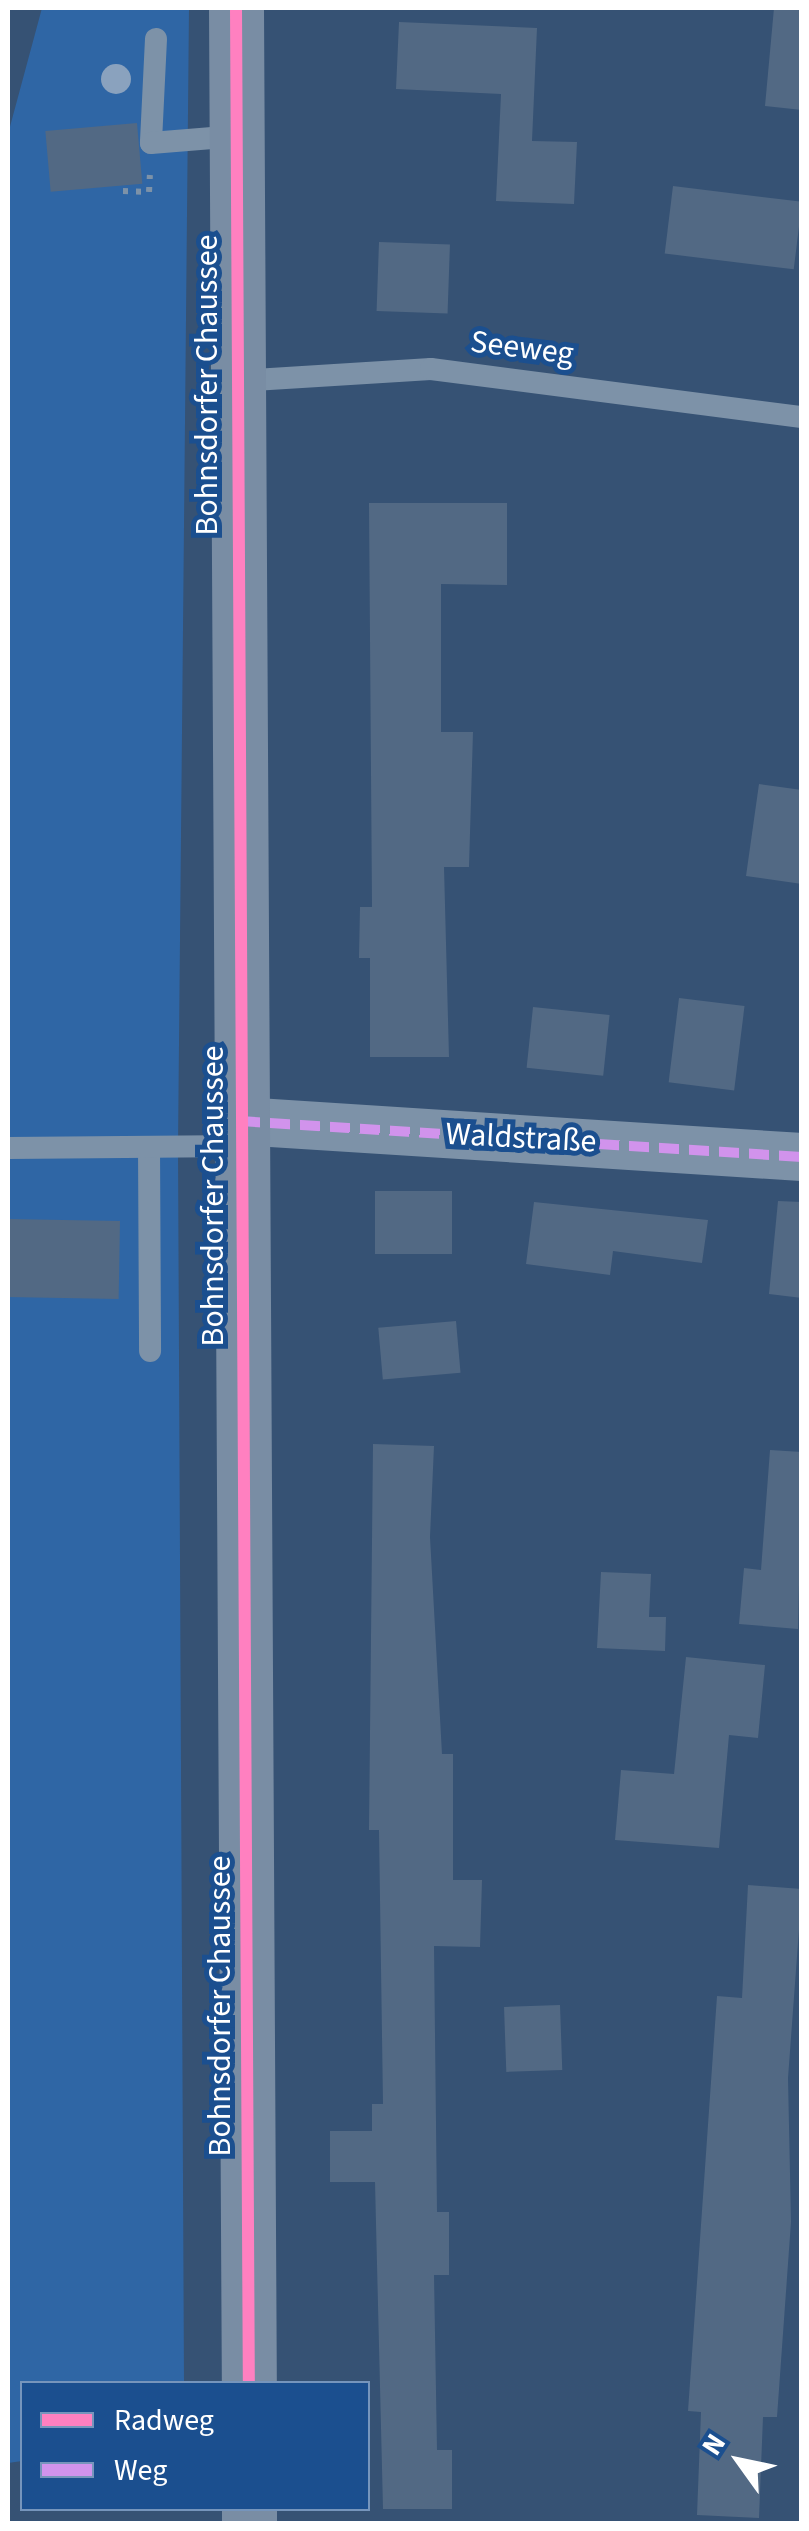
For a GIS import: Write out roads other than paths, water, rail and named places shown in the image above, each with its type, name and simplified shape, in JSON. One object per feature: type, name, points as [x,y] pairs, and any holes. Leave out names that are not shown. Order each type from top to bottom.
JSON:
[{"type":"street","name":"Bohnsdorfer Chaussee","points":[[236,8],[232,382],[249,2381]]},
{"type":"street","name":"Waldstraße","points":[[241,1134],[802,1157]]},
{"type":"lane","points":[[156,39],[151,144],[237,136]]},
{"type":"lane","name":"Seeweg","points":[[232,382],[431,368],[802,417]]},
{"type":"lane","name":"Bohnsdorfer Chaussee","points":[[8,1148],[149,1147],[241,1134]]},
{"type":"lane","points":[[149,1147],[150,1351]]}]
